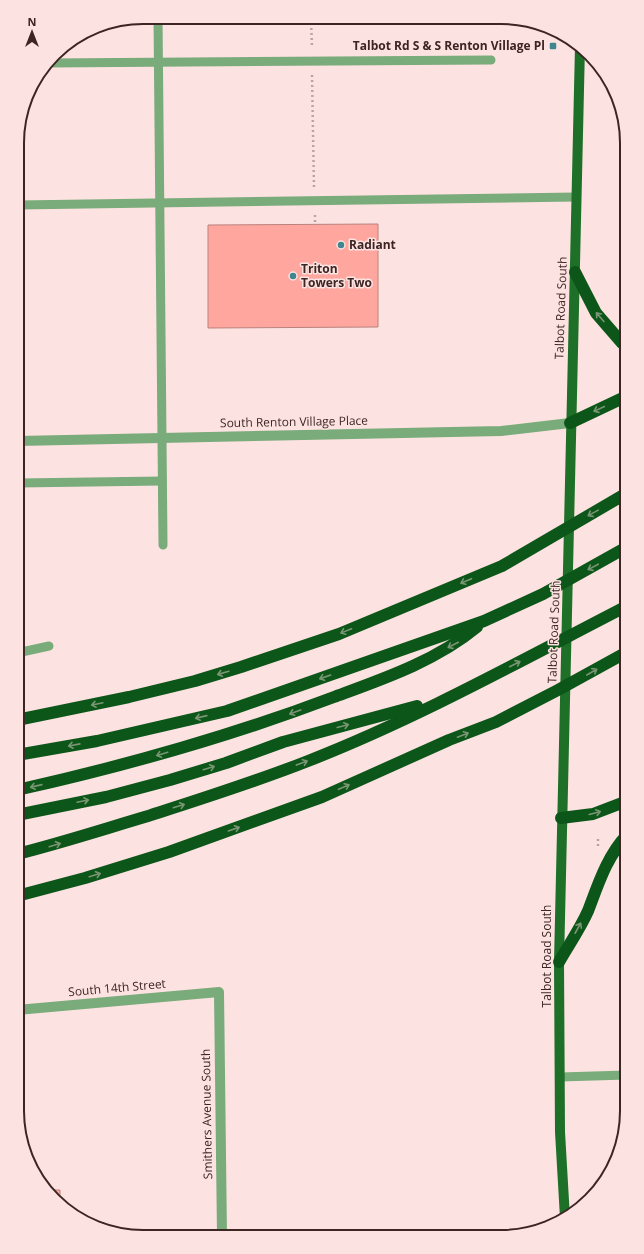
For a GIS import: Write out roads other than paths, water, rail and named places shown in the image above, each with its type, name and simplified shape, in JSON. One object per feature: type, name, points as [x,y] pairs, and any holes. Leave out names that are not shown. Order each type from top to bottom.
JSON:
[{"type":"highway","points":[[575,272],[596,313],[620,341]]},
{"type":"highway","points":[[570,423],[620,399]]},
{"type":"highway","points":[[24,719],[129,697],[241,667],[339,634],[502,566],[620,497]]},
{"type":"highway","points":[[24,754],[97,740],[226,711],[484,621],[550,590],[620,551]]},
{"type":"highway","points":[[24,852],[56,844],[252,782],[354,742],[445,699],[620,610]]},
{"type":"highway","points":[[24,788],[127,764],[294,713],[374,683],[414,665],[460,642],[484,621]]},
{"type":"highway","points":[[24,894],[85,878],[169,852],[282,812],[361,780],[449,740],[496,722],[620,656]]},
{"type":"highway","points":[[24,814],[106,796],[170,780],[226,763],[283,742],[445,699]]},
{"type":"highway","points":[[561,818],[593,814],[620,804]]},
{"type":"highway","points":[[559,962],[587,912],[595,889],[620,842]]},
{"type":"main road","name":"Talbot Road South","points":[[565,1211],[560,1132],[559,962],[561,818],[570,546],[570,423],[580,55]]},
{"type":"street","name":"South Renton Village Place","points":[[24,441],[501,431],[570,423]]},
{"type":"street","name":"South 14th Street","points":[[24,1009],[219,992]]},
{"type":"street","name":"Smithers Avenue South","points":[[219,992],[222,1230]]},
{"type":"lane","points":[[158,24],[163,545]]},
{"type":"lane","points":[[56,63],[491,60]]},
{"type":"lane","points":[[24,205],[576,197]]},
{"type":"lane","points":[[24,483],[162,481]]},
{"type":"lane","points":[[24,652],[48,646]]},
{"type":"lane","points":[[560,1077],[620,1075]]},
{"type":"place","name":"Talbot Rd S & S Renton Village Pl","points":[[553,46]]},
{"type":"place","name":"Radiant","points":[[341,245]]},
{"type":"place","name":"Triton Towers Two","points":[[293,276]]}]
